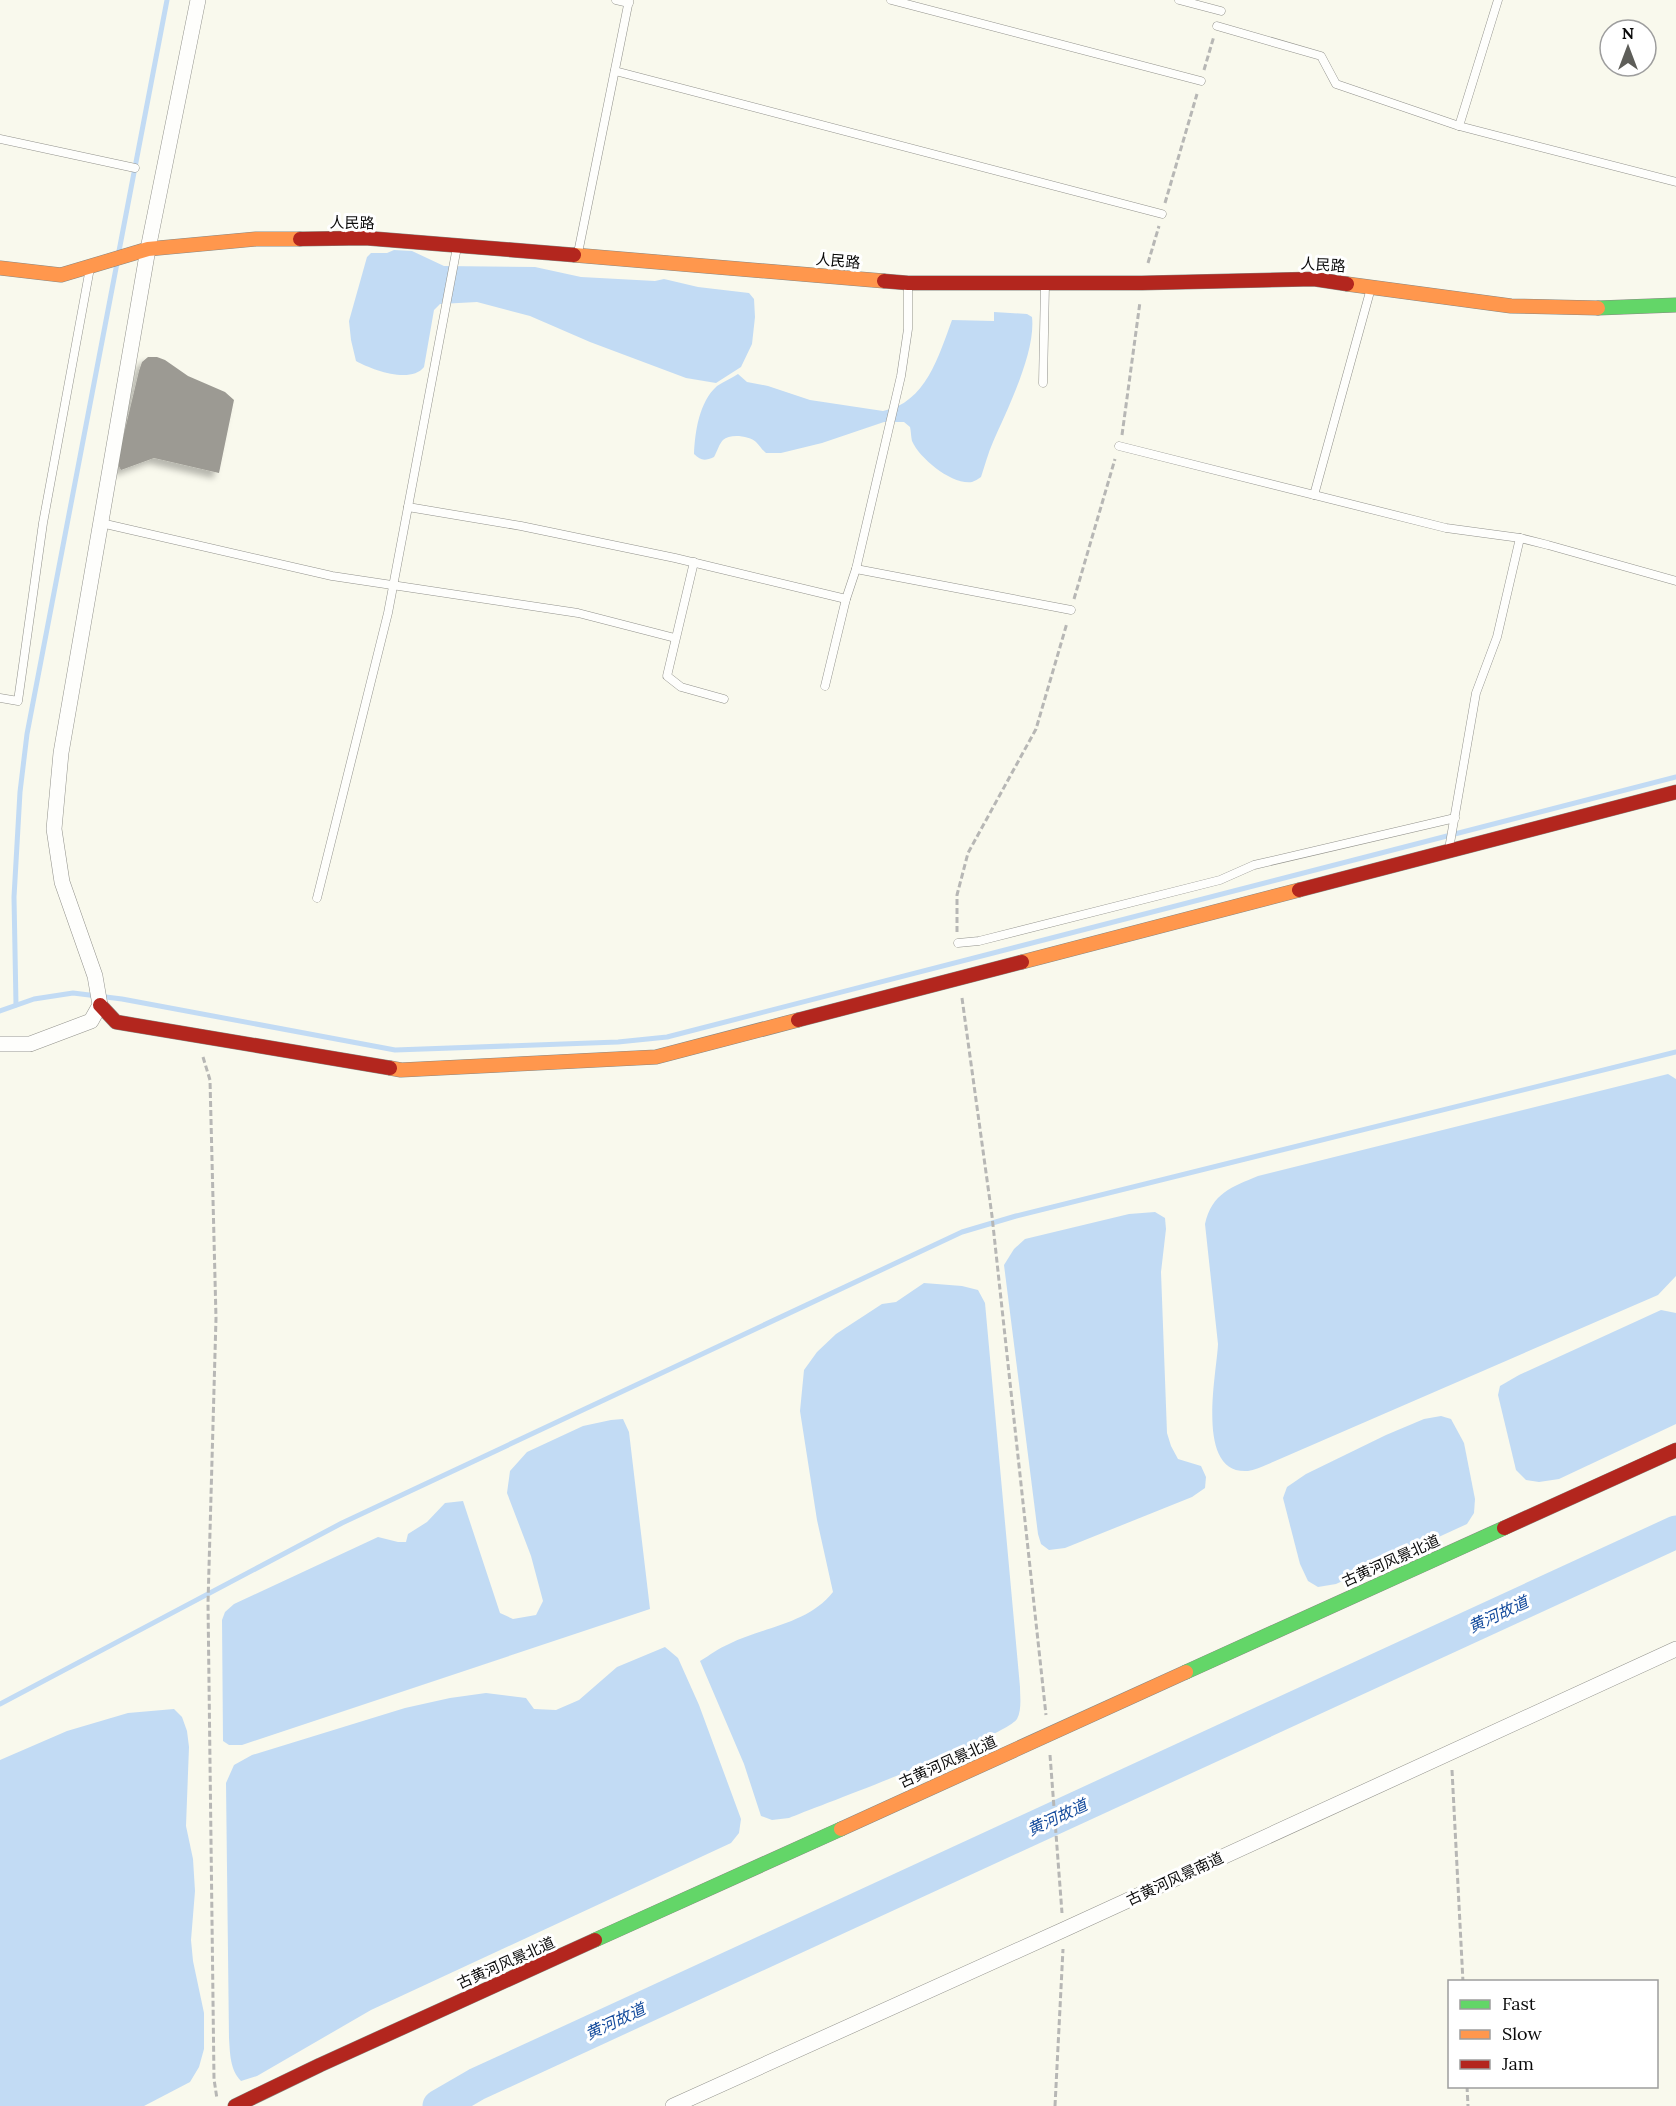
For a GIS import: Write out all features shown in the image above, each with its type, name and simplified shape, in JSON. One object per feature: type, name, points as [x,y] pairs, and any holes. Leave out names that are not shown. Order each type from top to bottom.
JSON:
[{"type":"street","points":[[198,0],[148,249],[61,753],[54,829],[62,882],[97,987],[100,1005],[116,1022],[400,1070],[656,1057],[1450,848],[1676,792]]},
{"type":"street","name":"人民路","points":[[0,268],[61,275],[148,249],[267,239],[365,238],[908,283],[1142,283],[1314,279],[1511,306],[1581,309],[1676,305]]},
{"type":"street","points":[[0,1044],[30,1044],[91,1021],[100,1005]]},
{"type":"street","name":"古黄河风景北道","points":[[235,2106],[1676,1450]]},
{"type":"street","name":"古黄河风景南道","points":[[673,2106],[1064,1930],[1676,1649]]},
{"type":"lane","points":[[578,255],[629,2],[616,0]]},
{"type":"lane","points":[[891,0],[1201,81]]},
{"type":"lane","points":[[1179,0],[1221,10]]},
{"type":"lane","points":[[1460,126],[1498,0]]},
{"type":"lane","points":[[1217,26],[1321,56],[1336,84],[1460,126],[1676,182]]},
{"type":"lane","points":[[615,71],[1162,214]]},
{"type":"lane","points":[[0,139],[135,168]]},
{"type":"lane","points":[[317,898],[388,613],[457,246]]},
{"type":"lane","points":[[0,698],[18,701],[43,523],[90,266]]},
{"type":"lane","points":[[825,686],[846,599],[856,569],[901,376],[908,329],[908,283]]},
{"type":"lane","points":[[1043,383],[1045,283]]},
{"type":"lane","points":[[1314,495],[1372,287]]},
{"type":"lane","points":[[1119,446],[1446,528],[1520,538],[1676,581]]},
{"type":"lane","points":[[408,507],[521,526],[694,562],[846,599]]},
{"type":"lane","points":[[101,523],[332,576],[578,614],[675,638]]},
{"type":"lane","points":[[1450,848],[1476,693],[1497,637],[1520,538]]},
{"type":"lane","points":[[694,562],[667,676],[681,687],[724,699]]},
{"type":"lane","points":[[856,569],[1071,610]]},
{"type":"lane","points":[[958,943],[979,941],[1220,880],[1254,866],[1454,822]]},
{"type":"path","points":[[958,943],[957,895],[968,853],[1036,729],[1123,432],[1142,283],[1217,26]]},
{"type":"path","points":[[959,978],[994,1232],[1048,1734],[1064,1930],[1055,2106]]},
{"type":"path","points":[[195,1036],[210,1080],[216,1318],[208,1603],[214,2079],[218,2106]]},
{"type":"path","points":[[1446,1755],[1454,1783],[1463,1980]]},
{"type":"path","points":[[1467,2088],[1468,2106]]},
{"type":"water","points":[[394,250],[412,251],[444,266],[535,267],[581,277],[655,281],[664,279],[698,287],[749,293],[754,299],[752,344],[741,367],[716,383],[686,378],[590,342],[530,316],[477,302],[440,304],[434,310],[424,367],[410,374],[391,374],[356,361],[349,321],[367,257],[371,253],[387,253]]},
{"type":"water","points":[[994,312],[1027,314],[1032,317],[1030,347],[1013,398],[991,446],[981,477],[972,482],[955,479],[929,463],[916,448],[912,441],[910,427],[904,422],[884,422],[822,443],[781,453],[766,453],[753,440],[735,436],[723,440],[714,457],[703,460],[694,454],[697,427],[706,400],[717,386],[738,374],[747,382],[768,386],[810,400],[883,411],[898,406],[920,388],[936,362],[952,320],[994,321]]},
{"type":"water","points":[[1668,1074],[1676,1079],[1676,1276],[1658,1295],[1257,1468],[1248,1471],[1231,1468],[1220,1457],[1212,1420],[1218,1344],[1205,1224],[1208,1213],[1224,1192],[1258,1176]]},
{"type":"water","points":[[1155,1212],[1165,1218],[1166,1229],[1161,1272],[1167,1433],[1178,1459],[1201,1466],[1206,1477],[1205,1488],[1192,1497],[1065,1548],[1049,1550],[1041,1544],[1038,1534],[1004,1265],[1014,1249],[1025,1239],[1129,1214]]},
{"type":"water","points":[[924,1283],[962,1286],[978,1290],[985,1303],[1020,1687],[1019,1715],[1005,1728],[948,1755],[789,1818],[772,1820],[761,1816],[744,1764],[700,1661],[742,1638],[798,1618],[823,1603],[833,1592],[817,1520],[800,1411],[804,1370],[817,1352],[836,1334],[882,1304],[896,1302]]},
{"type":"water","points":[[1661,1310],[1676,1313],[1676,1424],[1559,1479],[1539,1482],[1526,1480],[1516,1470],[1498,1395],[1500,1386],[1519,1375]]},
{"type":"water","points":[[1441,1416],[1451,1419],[1464,1443],[1475,1499],[1474,1513],[1467,1524],[1336,1584],[1318,1587],[1308,1581],[1300,1564],[1283,1498],[1287,1487],[1306,1474],[1386,1435],[1424,1419]]},
{"type":"water","points":[[623,1419],[629,1432],[650,1609],[242,1745],[229,1745],[223,1741],[222,1620],[225,1612],[234,1604],[378,1537],[406,1542],[408,1534],[427,1522],[445,1503],[463,1501],[500,1613],[513,1619],[536,1615],[543,1601],[531,1556],[507,1493],[510,1471],[527,1452],[583,1426]]},
{"type":"water","points":[[665,1647],[678,1658],[699,1705],[741,1819],[739,1833],[731,1843],[371,2010],[257,2076],[241,2081],[233,2067],[229,2038],[226,1783],[234,1765],[252,1755],[405,1708],[450,1698],[486,1693],[526,1698],[534,1709],[556,1710],[579,1700],[617,1667]]},
{"type":"water","points":[[174,1709],[182,1717],[189,1747],[186,1826],[193,1859],[195,1891],[191,1940],[204,2013],[204,2049],[199,2067],[190,2082],[144,2106],[0,2106],[0,1760],[67,1731],[128,1713]]},
{"type":"building","points":[[148,357],[165,360],[188,376],[225,392],[234,400],[219,473],[154,458],[121,470],[117,463],[139,371],[142,362]]},
{"type":"waterway","points":[[119,251],[167,0]]},
{"type":"waterway","points":[[16,1005],[14,897],[20,792],[27,734],[117,263]]},
{"type":"waterway","points":[[0,1011],[34,999],[73,993],[122,999],[395,1050],[618,1042],[667,1037],[1676,777]]},
{"type":"waterway","points":[[0,1704],[342,1523],[962,1232],[1016,1216],[1676,1052]]},
{"type":"waterway","name":"黄河故道","points":[[439,2106],[477,2084],[1676,1532]]},
{"type":"traffic: fast","points":[[1598,308],[1676,305]]},
{"type":"traffic: fast","points":[[1186,1672],[1504,1528]]},
{"type":"traffic: fast","points":[[595,1940],[841,1829]]},
{"type":"traffic: slow","points":[[0,268],[61,275],[148,249],[256,239],[300,239]]},
{"type":"traffic: slow","points":[[574,255],[884,281]]},
{"type":"traffic: slow","points":[[1347,284],[1511,306],[1598,308]]},
{"type":"traffic: slow","points":[[1022,962],[1299,890]]},
{"type":"traffic: slow","points":[[390,1068],[401,1070],[656,1057],[798,1020]]},
{"type":"traffic: slow","points":[[841,1829],[1186,1672]]},
{"type":"traffic: jam","points":[[300,239],[365,238],[574,255]]},
{"type":"traffic: jam","points":[[884,281],[908,283],[1142,283],[1314,279],[1347,284]]},
{"type":"traffic: jam","points":[[1299,890],[1676,792]]},
{"type":"traffic: jam","points":[[798,1020],[1022,962]]},
{"type":"traffic: jam","points":[[100,1005],[116,1022],[390,1068]]},
{"type":"traffic: jam","points":[[1504,1528],[1676,1450]]},
{"type":"traffic: jam","points":[[235,2106],[595,1940]]}]
